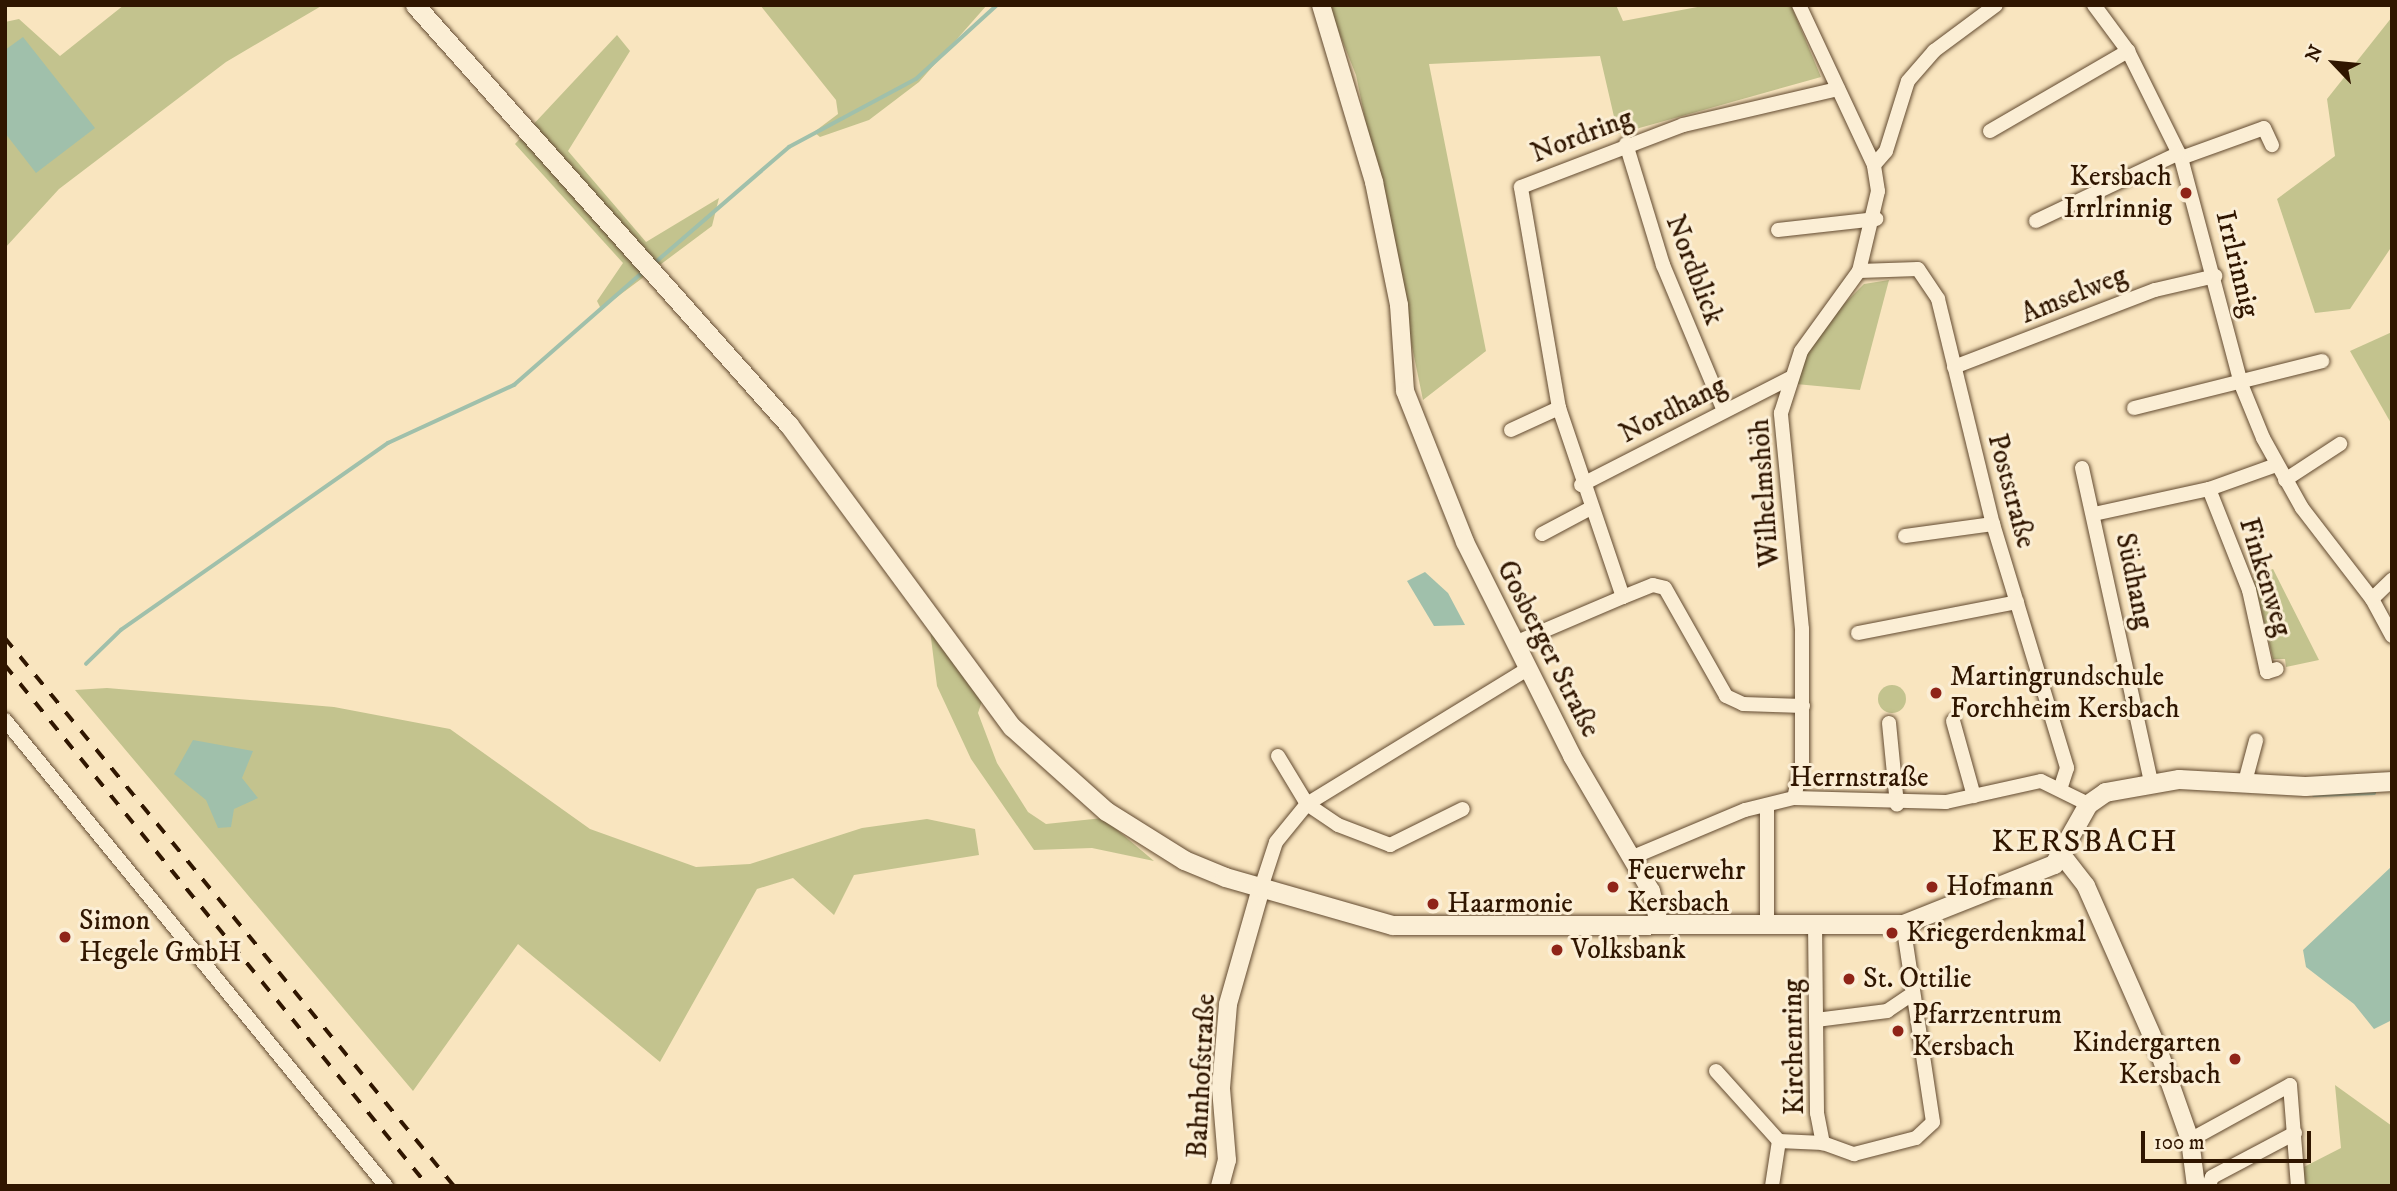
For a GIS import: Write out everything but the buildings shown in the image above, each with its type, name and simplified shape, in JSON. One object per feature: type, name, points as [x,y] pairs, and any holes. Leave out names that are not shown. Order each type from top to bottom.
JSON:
[{"type":"main road","points":[[415,5],[789,425],[1012,727],[1077,789],[1132,829],[1184,860],[1267,890],[1392,925],[1767,921],[1903,924],[2019,883],[2062,855],[2088,804],[2105,792],[2151,782],[2246,778],[2305,786],[2392,781]]},
{"type":"street","name":"Gosberger Straße","points":[[1321,5],[1374,182],[1399,305],[1405,391],[1465,542],[1527,669],[1633,858],[1659,922]]},
{"type":"street","points":[[1799,5],[1874,165],[1886,151],[1908,81],[1934,51],[1996,5]]},
{"type":"street","name":"Irrlrinnig","points":[[2094,5],[2128,51],[2180,155],[2215,276],[2241,384],[2276,465],[2372,599],[2392,636]]},
{"type":"street","points":[[1990,131],[2128,51]]},
{"type":"street","name":"Nordring","points":[[1623,597],[1589,509],[1559,408],[1521,187],[1626,144],[1838,89]]},
{"type":"street","points":[[2036,221],[2180,155],[2264,128],[2272,145]]},
{"type":"street","name":"Nordblick","points":[[1626,144],[1663,265],[1724,411]]},
{"type":"street","name":"Wilhelmshöh","points":[[1794,799],[1803,706],[1802,629],[1782,451],[1788,379],[1801,351],[1859,271],[1876,219],[1874,165]]},
{"type":"street","points":[[1778,230],[1876,219]]},
{"type":"street","name":"Poststraße","points":[[1859,271],[1910,267],[1926,274],[1954,367],[1993,524],[2067,768],[2061,786]]},
{"type":"street","name":"Amselweg","points":[[1954,367],[2155,290],[2215,276]]},
{"type":"street","points":[[2133,408],[2241,384],[2322,361]]},
{"type":"street","name":"Nordhang","points":[[1581,485],[1788,379]]},
{"type":"street","points":[[1511,430],[1559,408]]},
{"type":"street","points":[[2285,481],[2340,444]]},
{"type":"street","name":"Südhang","points":[[2094,514],[2209,489],[2276,465]]},
{"type":"street","name":"Südhang","points":[[2082,468],[2151,782]]},
{"type":"street","name":"Finkenweg","points":[[2209,489],[2249,590],[2267,672],[2277,669]]},
{"type":"street","points":[[1542,534],[1589,509]]},
{"type":"street","points":[[1905,536],[1993,524]]},
{"type":"street","points":[[2372,599],[2392,579]]},
{"type":"street","points":[[1514,643],[1653,585],[1665,588],[1726,696],[1743,704],[1803,706]]},
{"type":"street","points":[[1858,633],[2017,602]]},
{"type":"street","points":[[1267,890],[1276,842],[1307,804],[1527,669]]},
{"type":"street","points":[[5,720],[386,1186]]},
{"type":"street","points":[[1953,721],[1974,796]]},
{"type":"street","points":[[1889,723],[1897,805]]},
{"type":"street","points":[[2246,778],[2256,740]]},
{"type":"street","points":[[1278,756],[1307,804],[1338,825],[1390,845],[1463,809]]},
{"type":"street","name":"Herrnstraße","points":[[1633,858],[1767,805],[1794,799],[1897,805],[1974,796],[2040,781],[2061,786]]},
{"type":"street","points":[[2061,786],[2088,804]]},
{"type":"street","points":[[1767,805],[1767,921]]},
{"type":"street","points":[[2062,855],[2086,886],[2144,1014],[2190,1140],[2196,1186]]},
{"type":"street","name":"Bahnhofstraße","points":[[1220,1186],[1227,1160],[1221,1088],[1228,1004],[1267,890]]},
{"type":"street","name":"Kirchenring","points":[[1815,922],[1816,1020],[1823,1143],[1870,1152],[1923,1136],[1933,1122],[1911,995],[1903,924]]},
{"type":"street","points":[[1816,1020],[1887,1011],[1911,995]]},
{"type":"street","points":[[1716,1071],[1779,1140],[1823,1143]]},
{"type":"street","points":[[2190,1140],[2290,1085],[2295,1133],[2294,1184]]},
{"type":"street","points":[[2209,1186],[2212,1177],[2295,1133]]},
{"type":"street","points":[[1772,1186],[1779,1140]]},
{"type":"green space","points":[[124,5],[323,5],[226,62],[59,189],[5,248],[5,22],[19,19],[60,56]]},
{"type":"green space","points":[[760,5],[987,5],[919,82],[869,120],[820,137],[814,132],[838,114],[836,100]]},
{"type":"green space","points":[[1328,5],[1616,5],[1623,21],[1708,5],[1791,5],[1821,77],[1618,134],[1600,56],[1429,64],[1486,351],[1423,400],[1356,75]]},
{"type":"green space","points":[[2392,17],[2392,246],[2350,309],[2315,313],[2277,199],[2335,156],[2327,99]]},
{"type":"green space","points":[[617,35],[630,51],[568,151],[646,242],[719,198],[712,226],[601,309],[597,301],[623,263],[515,144]]},
{"type":"green space","points":[[1889,280],[1860,390],[1796,384],[1810,347],[1839,309],[1864,284]]},
{"type":"green space","points":[[2392,332],[2392,425],[2350,351]]},
{"type":"green space","points":[[2273,569],[2319,660],[2286,667],[2285,659],[2273,659],[2253,577]]},
{"type":"green space","points":[[930,630],[982,701],[978,713],[997,763],[1028,812],[1046,824],[1103,818],[1154,861],[1092,848],[1034,850],[971,759],[937,686]]},
{"type":"green space","points":[[1892,685],[1902,689],[1906,699],[1902,709],[1892,713],[1882,709],[1878,699],[1882,689]]},
{"type":"green space","points":[[107,688],[334,707],[450,729],[590,829],[696,867],[750,864],[862,828],[927,819],[975,829],[979,855],[854,875],[834,915],[793,878],[757,889],[660,1062],[518,944],[413,1091],[75,690]]},
{"type":"green space","points":[[2335,1085],[2392,1126],[2392,1186],[2301,1186],[2298,1170],[2341,1148]]},
{"type":"shaded area","points":[[23,37],[95,128],[36,173],[5,133],[5,50]]},
{"type":"shaded area","points":[[1425,572],[1448,593],[1465,625],[1434,626],[1407,581]]},
{"type":"shaded area","points":[[193,740],[253,751],[242,778],[258,798],[234,809],[231,827],[218,828],[206,800],[174,774]]},
{"type":"shaded area","points":[[2392,866],[2392,1020],[2374,1029],[2354,1004],[2306,967],[2303,950]]},
{"type":"waterway","points":[[657,261],[789,147],[916,79],[997,5]]},
{"type":"waterway","points":[[86,664],[121,630],[388,443],[514,385],[641,274]]},
{"type":"waterway","points":[[2314,795],[2374,793]]},
{"type":"railway","points":[[5,638],[454,1186]]},
{"type":"railway","points":[[5,665],[428,1186]]},
{"type":"place","name":"Kersbach Irrlrinnig","points":[[2186,193]]},
{"type":"place","name":"Martingrundschule Forchheim Kersbach","points":[[1936,693]]},
{"type":"place","name":"Feuerwehr Kersbach","points":[[1613,887]]},
{"type":"place","name":"Hofmann","points":[[1932,887]]},
{"type":"place","name":"Haarmonie","points":[[1433,904]]},
{"type":"place","name":"Kriegerdenkmal","points":[[1892,933]]},
{"type":"place","name":"Simon Hegele GmbH","points":[[65,937]]},
{"type":"place","name":"Volksbank","points":[[1557,950]]},
{"type":"place","name":"St. Ottilie","points":[[1849,979]]},
{"type":"place","name":"Pfarrzentrum Kersbach","points":[[1898,1031]]},
{"type":"place","name":"Kindergarten Kersbach","points":[[2235,1059]]},
{"type":"district","name":"KERSBACH","points":[[2085,842]]}]
